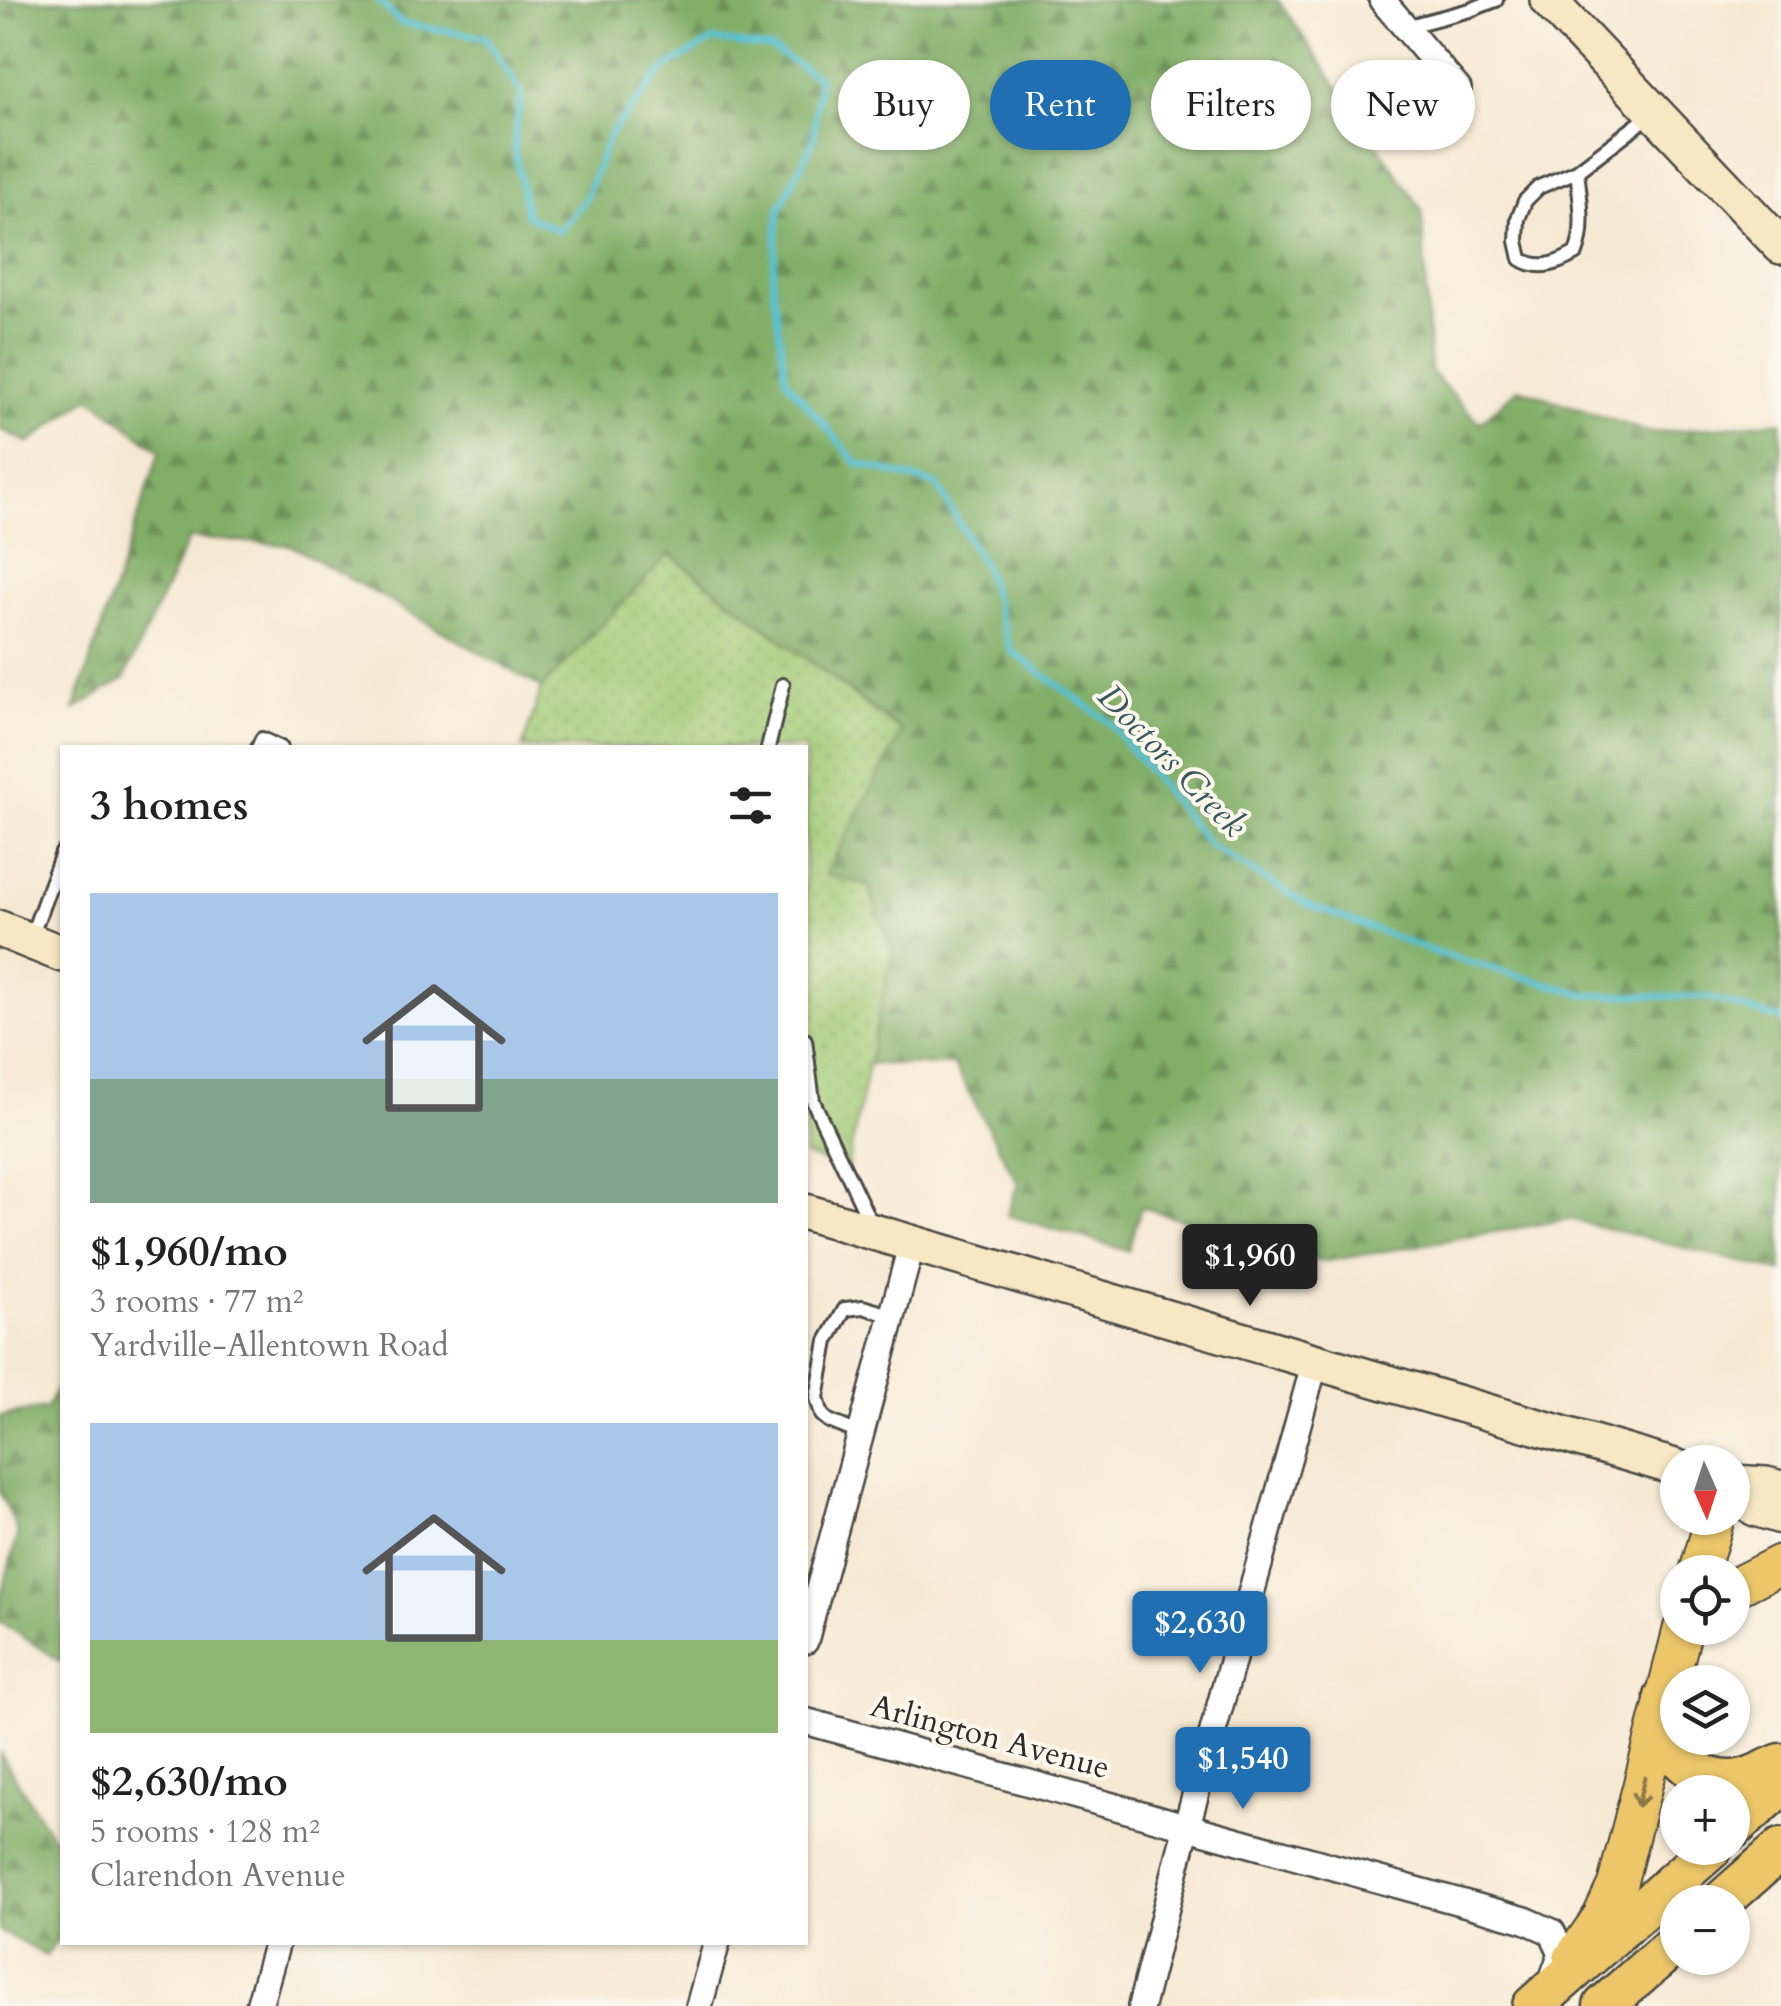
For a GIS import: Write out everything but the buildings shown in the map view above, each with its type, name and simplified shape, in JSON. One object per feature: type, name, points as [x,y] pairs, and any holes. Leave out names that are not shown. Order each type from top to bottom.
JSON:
[{"type":"highway","points":[[1678,1755],[1688,1767],[1724,1781],[1743,1780],[1781,1764]]},
{"type":"highway","points":[[1750,1813],[1781,1786]]},
{"type":"highway","points":[[1740,1885],[1781,1849]]},
{"type":"highway","points":[[1539,2001],[1693,1865]]},
{"type":"highway","points":[[1604,2006],[1660,1957]]},
{"type":"main road","points":[[1548,0],[1781,246]]},
{"type":"main road","points":[[15,935],[60,953]]},
{"type":"main road","points":[[808,1213],[1660,1463]]},
{"type":"main road","points":[[1750,1484],[1781,1488]]},
{"type":"main road","points":[[1750,1504],[1781,1516]]},
{"type":"main road","points":[[1750,1580],[1781,1564]]},
{"type":"main road","points":[[1539,2001],[1591,1934],[1617,1885],[1660,1717]]},
{"type":"street","points":[[1382,0],[1433,60]]},
{"type":"street","points":[[808,1631],[912,1243]]},
{"type":"street","points":[[1142,2006],[1187,1825],[1315,1362]]},
{"type":"street","name":"Arlington Avenue","points":[[808,1722],[1525,1920],[1552,1932],[1562,1953],[1556,1973],[1539,2001]]},
{"type":"street","points":[[259,2006],[276,1945]]},
{"type":"street","points":[[698,2006],[717,1945]]},
{"type":"lane","points":[[1405,27],[1496,0]]},
{"type":"lane","points":[[1577,171],[1581,222],[1576,253],[1548,266],[1532,266],[1520,259],[1516,241],[1525,201],[1539,186],[1577,171],[1655,112]]},
{"type":"lane","points":[[769,745],[783,685]]},
{"type":"lane","points":[[15,935],[60,856]]},
{"type":"lane","points":[[808,1082],[813,1101],[875,1233]]},
{"type":"lane","points":[[861,1434],[822,1415],[817,1398],[827,1341],[845,1309],[863,1308],[892,1316]]},
{"type":"green space","points":[[0,0],[1278,0],[1331,77],[1331,150],[1381,150],[1422,210],[1430,371],[1480,423],[1518,388],[1650,433],[1781,421],[1781,1272],[1569,1219],[1322,1262],[1141,1207],[1128,1251],[1007,1215],[1018,1183],[954,1065],[868,1064],[892,951],[824,876],[902,731],[670,554],[542,688],[290,545],[189,538],[124,679],[74,710],[160,451],[90,397],[29,443],[0,429]]},
{"type":"green space","points":[[669,554],[902,732],[825,875],[868,885],[892,951],[847,1168],[808,1157],[808,745],[523,745],[542,688]]},
{"type":"green space","points":[[60,1383],[60,1661],[0,1622],[0,1601],[18,1532],[0,1491],[0,1416],[46,1408]]},
{"type":"green space","points":[[0,1753],[50,1834],[60,1840],[60,1935],[46,1956],[0,1931]]},
{"type":"waterway","name":"Doctors Creek","points":[[377,0],[401,23],[485,37],[521,92],[514,146],[526,215],[559,231],[584,201],[610,134],[665,68],[714,40],[772,49],[819,78],[813,141],[779,210],[772,281],[786,380],[857,463],[937,485],[984,567],[1011,651],[1109,722],[1209,845],[1306,904],[1434,952],[1588,995],[1707,997],[1781,1020]]}]
